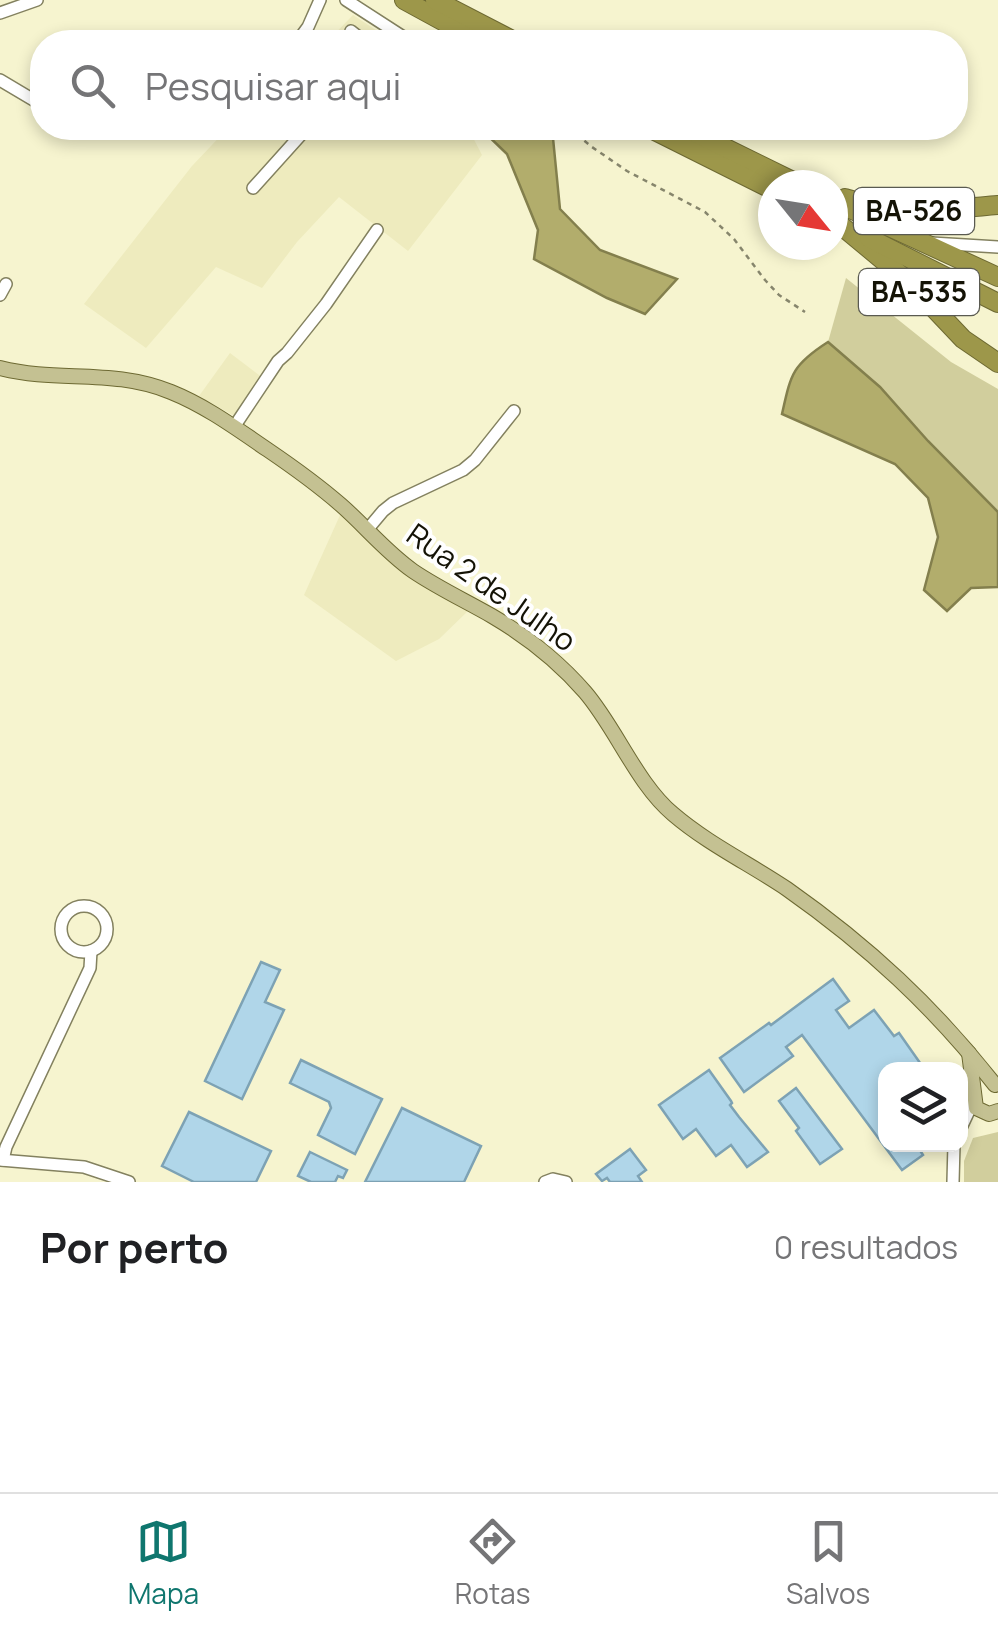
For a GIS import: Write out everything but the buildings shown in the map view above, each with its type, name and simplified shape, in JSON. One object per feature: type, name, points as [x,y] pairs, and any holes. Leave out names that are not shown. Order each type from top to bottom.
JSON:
[{"type":"highway","points":[[390,0],[408,2],[460,30]]},
{"type":"highway","points":[[435,0],[493,30]]},
{"type":"highway","points":[[673,140],[758,182]]},
{"type":"highway","points":[[709,140],[770,170]]},
{"type":"highway","name":"BA-526","points":[[848,201],[902,210],[998,205]]},
{"type":"highway","name":"BA-526","points":[[848,206],[998,277]]},
{"type":"highway","name":"BA-526","points":[[848,228],[998,304]]},
{"type":"highway","name":"BA-535","points":[[848,232],[909,282],[963,339],[998,363]]},
{"type":"main road","name":"Rua 2 de Julho","points":[[0,368],[113,377],[172,392],[234,427],[318,487],[413,570],[544,652],[586,693],[668,810],[859,942],[902,980],[997,1086]]},
{"type":"main road","points":[[973,1057],[998,1068]]},
{"type":"main road","points":[[973,1057],[982,1104]]},
{"type":"main road","points":[[982,1104],[980,1086],[997,1086]]},
{"type":"street","points":[[0,13],[37,0]]},
{"type":"street","points":[[306,30],[320,0]]},
{"type":"street","points":[[346,0],[388,30]]},
{"type":"street","points":[[0,80],[30,98]]},
{"type":"street","points":[[253,188],[296,140]]},
{"type":"street","points":[[234,427],[278,361],[326,304],[377,230]]},
{"type":"street","points":[[919,242],[998,246]]},
{"type":"street","points":[[366,530],[393,503],[463,470],[514,411]]},
{"type":"street","points":[[81,906],[96,909],[107,928],[103,942],[90,951],[69,947],[61,934],[67,913],[81,906]]},
{"type":"street","points":[[90,951],[90,968],[1,1160],[84,1167],[130,1182]]},
{"type":"street","points":[[953,1182],[954,1152]]},
{"type":"street","points":[[545,1182],[566,1182]]},
{"type":"path","points":[[584,140],[627,171],[705,212],[734,239],[764,280],[805,312]]},
{"type":"shaded area","points":[[353,15],[376,30],[339,30]]},
{"type":"shaded area","points":[[217,140],[474,140],[482,155],[408,251],[339,197],[262,288],[216,267],[146,348],[84,304]]},
{"type":"shaded area","points":[[492,140],[553,140],[560,209],[600,250],[677,279],[645,314],[534,259],[538,230],[507,154]]},
{"type":"shaded area","points":[[846,278],[951,362],[998,389],[998,512],[880,387],[828,342]]},
{"type":"shaded area","points":[[828,342],[880,387],[998,512],[998,587],[971,588],[947,611],[924,590],[938,537],[928,498],[895,464],[782,414],[800,364]]},
{"type":"shaded area","points":[[230,353],[263,378],[236,417],[199,396]]},
{"type":"shaded area","points":[[341,513],[411,576],[439,596],[469,610],[439,639],[396,661],[304,595]]},
{"type":"shaded area","points":[[998,1132],[998,1182],[964,1182],[964,1161],[973,1138]]}]
